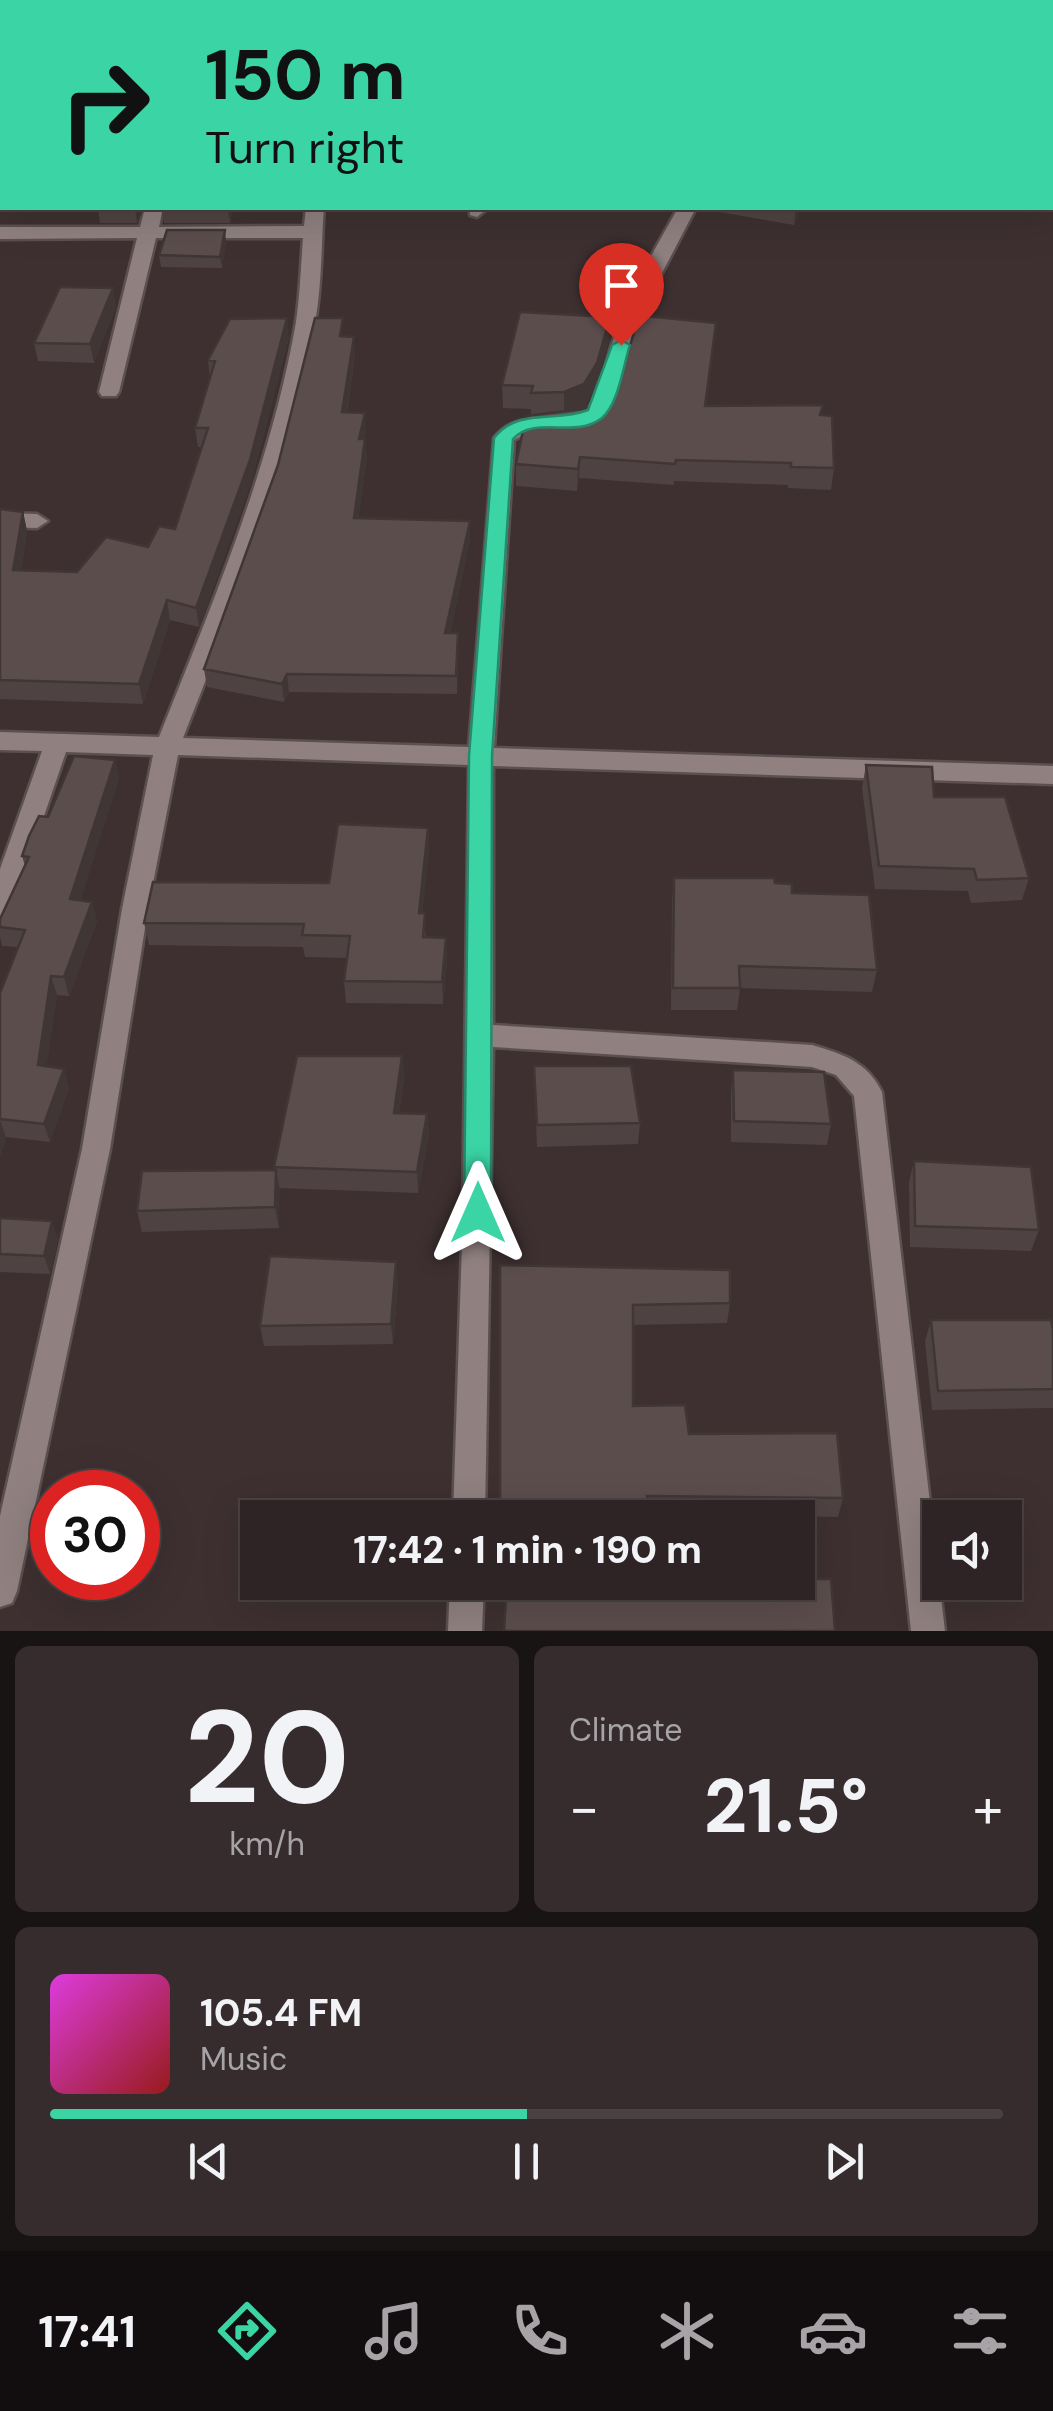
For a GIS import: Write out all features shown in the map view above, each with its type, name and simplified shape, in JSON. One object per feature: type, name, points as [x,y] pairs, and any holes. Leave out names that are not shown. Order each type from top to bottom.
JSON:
[{"type":"street","points":[[109,392],[154,210]]},
{"type":"street","points":[[468,1500],[479,1036],[480,756],[504,438],[513,427],[574,422],[594,414],[603,402],[630,317],[685,210]]},
{"type":"street","points":[[0,233],[148,232],[313,220],[306,320],[285,416],[240,563],[167,748],[135,910],[96,1148],[0,1591]]},
{"type":"street","points":[[0,520],[38,521]]},
{"type":"street","points":[[0,740],[1053,776]]},
{"type":"street","points":[[0,906],[57,743]]},
{"type":"street","points":[[479,1036],[812,1056],[846,1068],[868,1092],[928,1631]]},
{"type":"street","points":[[465,1631],[466,1600]]},
{"type":"building","points":[[167,230],[225,230],[220,257],[159,255]]},
{"type":"building","points":[[60,287],[113,288],[90,344],[34,343]]},
{"type":"building","points":[[520,312],[610,317],[597,363],[584,384],[564,392],[531,393],[533,386],[502,385]]},
{"type":"building","points":[[645,316],[716,323],[705,406],[823,405],[820,415],[832,416],[834,468],[791,467],[791,463],[676,460],[675,464],[580,457],[578,469],[516,464],[526,416],[583,409],[607,397],[622,373],[638,319]]},
{"type":"building","points":[[287,318],[250,460],[196,608],[167,600],[139,684],[0,680],[0,509],[23,512],[13,570],[77,572],[106,537],[148,547],[159,526],[175,529],[208,428],[195,428],[215,361],[208,360],[230,319]]},
{"type":"building","points":[[315,318],[343,318],[340,336],[354,337],[342,412],[365,413],[359,439],[365,439],[354,518],[470,521],[445,633],[458,633],[456,676],[287,674],[282,684],[204,669],[278,465]]},
{"type":"building","points":[[74,756],[115,760],[70,899],[92,902],[64,977],[51,976],[38,1065],[64,1069],[44,1124],[0,1119],[0,993],[25,930],[0,927],[0,919],[29,857],[22,856],[29,836],[39,816],[48,817]]},
{"type":"building","points":[[866,765],[932,767],[934,797],[1005,797],[1029,878],[977,880],[974,869],[879,866]]},
{"type":"building","points":[[338,824],[428,828],[419,913],[425,913],[423,937],[446,938],[442,982],[344,981],[350,936],[302,935],[304,924],[144,923],[153,882],[329,883]]},
{"type":"building","points":[[674,878],[774,878],[775,883],[792,884],[792,893],[869,895],[877,970],[739,966],[740,988],[673,988]]},
{"type":"building","points":[[297,1056],[402,1056],[394,1113],[427,1114],[417,1172],[274,1167]]},
{"type":"building","points":[[534,1066],[631,1066],[640,1123],[537,1125]]},
{"type":"building","points":[[733,1070],[824,1072],[831,1124],[734,1121]]},
{"type":"building","points":[[914,1161],[1031,1167],[1039,1230],[915,1226]]},
{"type":"building","points":[[276,1170],[275,1207],[137,1211],[142,1171]]},
{"type":"building","points":[[0,1218],[52,1221],[44,1256],[0,1254]]},
{"type":"building","points":[[270,1256],[396,1262],[391,1324],[260,1326]]},
{"type":"building","points":[[500,1265],[730,1270],[730,1303],[633,1305],[633,1406],[685,1405],[689,1434],[837,1433],[843,1498],[647,1496],[647,1500],[500,1500]]},
{"type":"building","points":[[931,1320],[1051,1320],[1053,1389],[938,1391]]},
{"type":"building","points":[[815,1579],[831,1579],[835,1631],[504,1631],[506,1600],[815,1600]]},
{"type":"route","points":[[478,1213],[480,756],[504,438],[513,427],[574,422],[594,414],[603,402],[621,345]]}]
